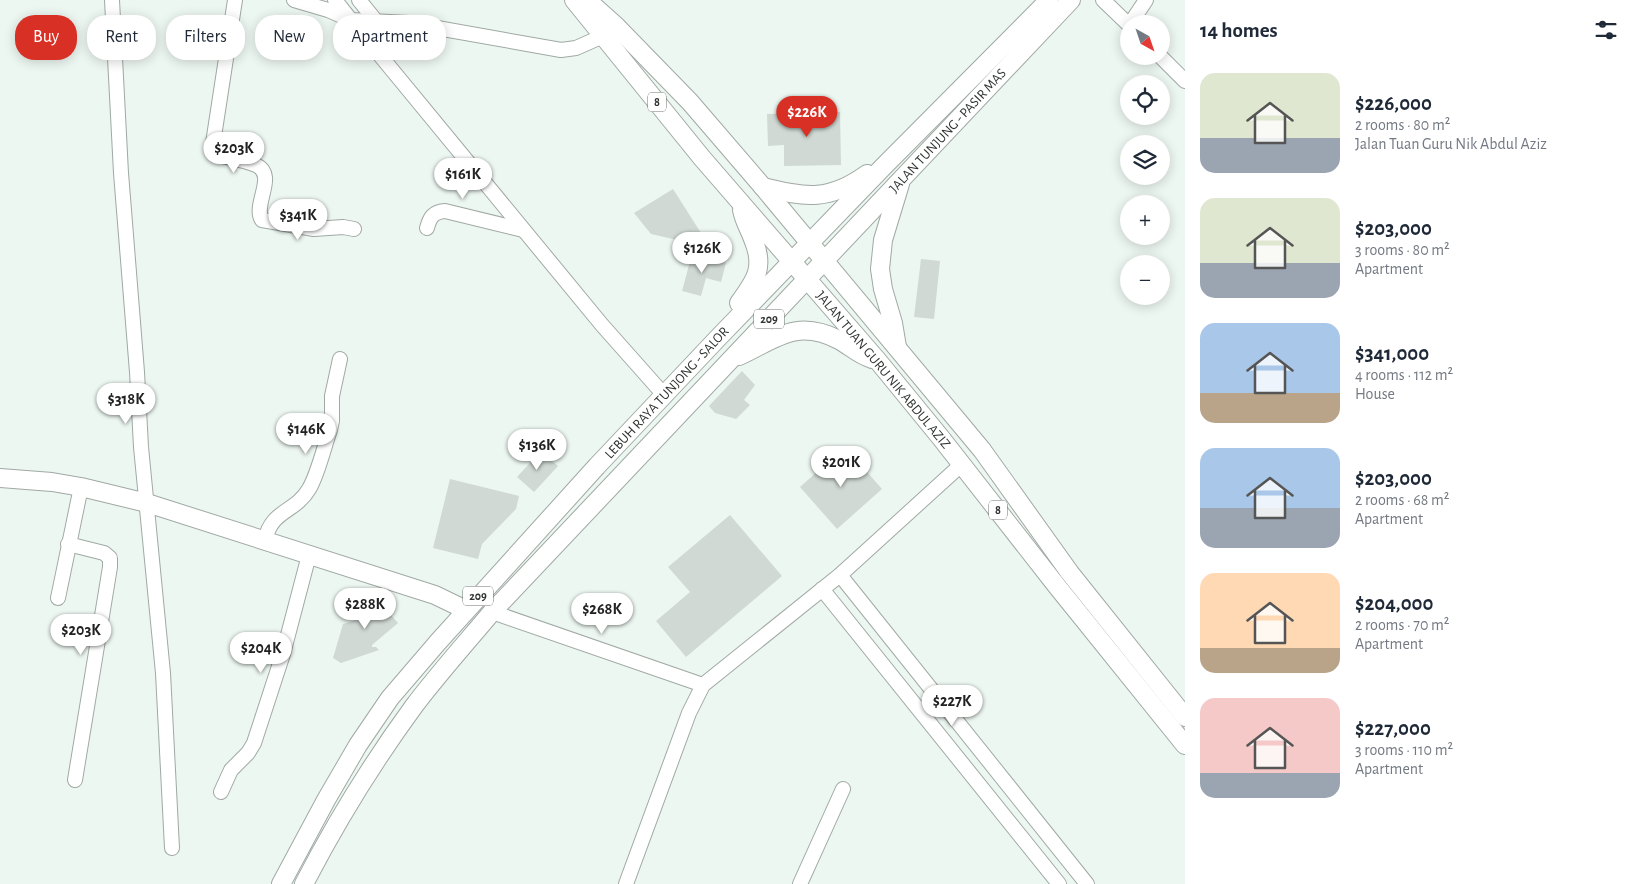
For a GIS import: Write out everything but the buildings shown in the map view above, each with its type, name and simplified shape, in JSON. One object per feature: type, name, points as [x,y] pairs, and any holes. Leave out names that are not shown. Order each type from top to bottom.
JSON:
[{"type":"main road","name":"JALAN TUAN GURU NIK ABDUL AZIZ","points":[[574,0],[702,158],[878,361],[1185,745]]},
{"type":"main road","name":"JALAN TUAN GURU NIK ABDUL AZIZ","points":[[587,0],[616,26],[690,102],[897,347],[982,450],[1070,574],[1185,717]]},
{"type":"main road","name":"JALAN TUNJUNG - PASIR MAS","points":[[810,243],[1049,0]]},
{"type":"main road","name":"JALAN TUNJUNG - PASIR MAS","points":[[824,261],[1071,0]]},
{"type":"main road","points":[[763,187],[804,196],[824,194],[845,188],[884,166]]},
{"type":"main road","points":[[897,347],[880,268],[883,240],[900,181]]},
{"type":"main road","points":[[717,339],[735,309],[753,285],[756,277],[758,255],[753,237],[743,219],[741,202]]},
{"type":"main road","name":"LEBUH RAYA TUNJONG - SALOR","points":[[281,884],[341,772],[390,698],[466,610],[597,466],[810,243]]},
{"type":"main road","name":"LEBUH RAYA TUNJONG - SALOR","points":[[304,884],[344,811],[378,757],[425,693],[492,612],[824,261]]},
{"type":"main road","points":[[731,359],[787,332],[814,331],[840,341],[859,355],[878,361]]},
{"type":"main road","points":[[0,478],[52,482],[147,503],[435,595],[466,610]]},
{"type":"street","points":[[112,0],[121,173],[147,503],[163,673],[172,848]]},
{"type":"street","points":[[235,0],[213,143],[215,152],[218,155],[258,166],[264,172],[265,180],[259,212],[262,220],[314,229],[343,226],[354,228]]},
{"type":"street","points":[[294,0],[346,15]]},
{"type":"street","points":[[335,0],[357,15]]},
{"type":"street","points":[[359,0],[363,15]]},
{"type":"street","points":[[1103,0],[1120,16]]},
{"type":"street","points":[[1135,15],[1146,0]]},
{"type":"street","points":[[446,30],[561,50],[576,48],[603,36]]},
{"type":"street","points":[[394,60],[522,230],[602,326],[665,396]]},
{"type":"street","points":[[1169,65],[1185,81]]},
{"type":"street","points":[[427,228],[430,217],[437,211],[445,211],[522,230]]},
{"type":"street","points":[[265,540],[268,528],[275,518],[298,502],[310,487],[330,430],[332,396],[340,359]]},
{"type":"street","points":[[626,884],[690,713],[703,685],[840,575],[961,465]]},
{"type":"street","points":[[58,598],[81,487]]},
{"type":"street","points":[[68,544],[104,553],[110,558],[75,780]]},
{"type":"street","points":[[221,792],[231,770],[248,753],[254,742],[283,654],[308,555]]},
{"type":"street","points":[[840,575],[1087,884]]},
{"type":"street","points":[[822,589],[1059,884]]},
{"type":"street","points":[[492,612],[703,685]]},
{"type":"street","points":[[800,884],[844,789]]}]
